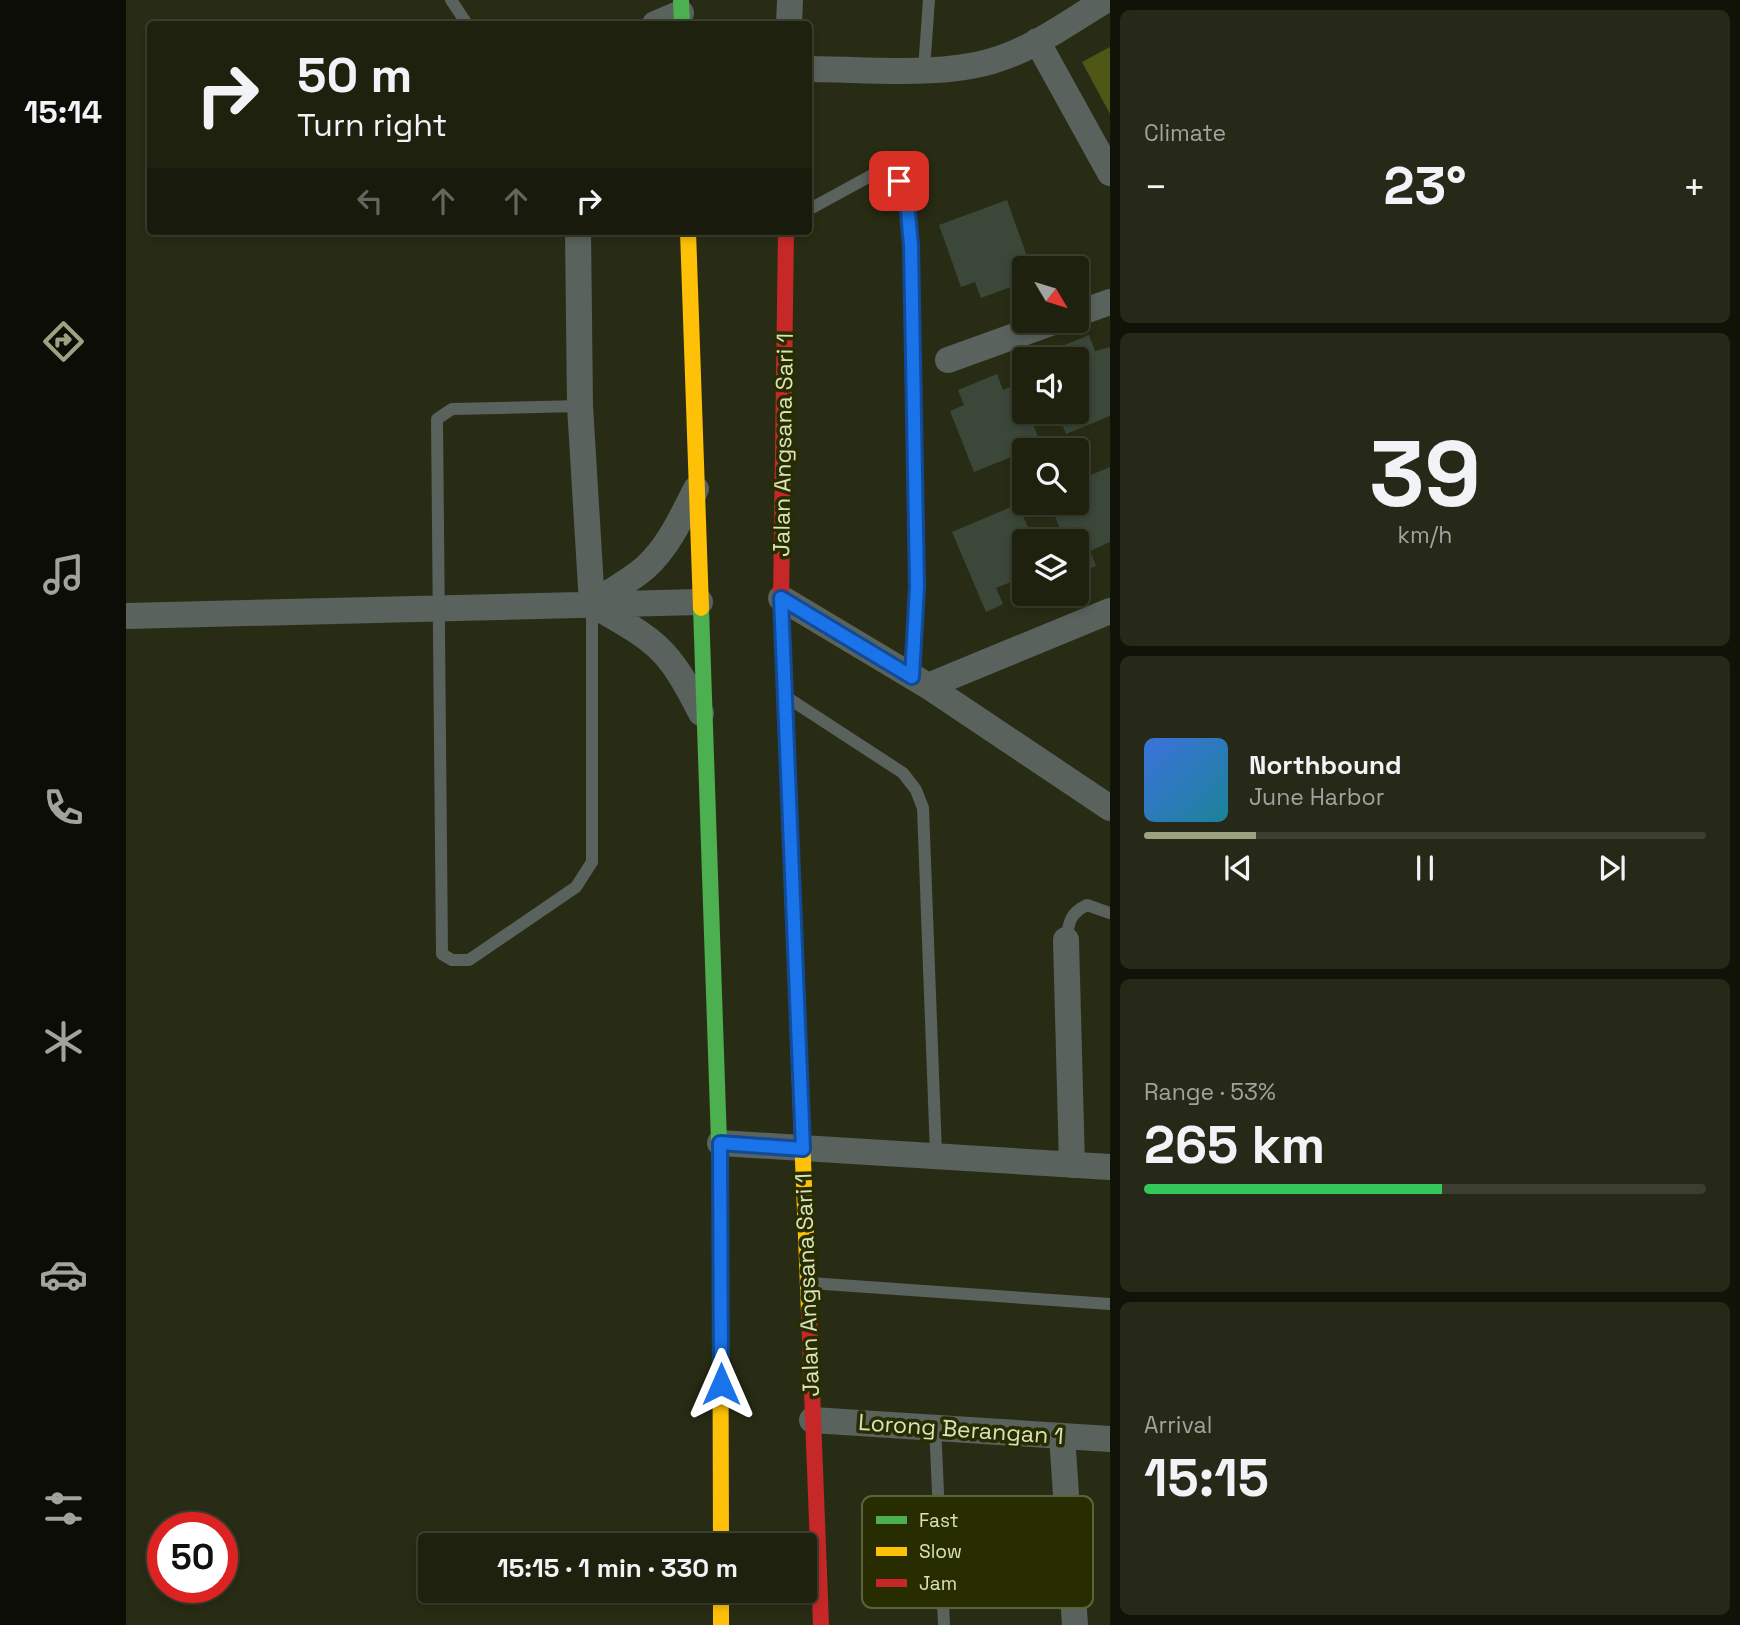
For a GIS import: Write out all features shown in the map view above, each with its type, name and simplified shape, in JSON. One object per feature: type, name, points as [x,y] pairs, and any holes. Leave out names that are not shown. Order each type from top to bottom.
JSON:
[{"type":"street","points":[[789,21],[790,0]]},
{"type":"street","points":[[812,69],[949,69],[992,61],[1037,41],[1106,0]]},
{"type":"street","points":[[662,21],[682,12]]},
{"type":"street","points":[[1037,41],[1110,173]]},
{"type":"street","points":[[578,235],[580,406],[592,604]]},
{"type":"street","points":[[688,235],[720,1143],[721,1533]]},
{"type":"street","name":"Jalan Angsana Sari 1","points":[[786,235],[781,598],[821,1625]]},
{"type":"street","points":[[1089,309],[1110,302]]},
{"type":"street","points":[[948,360],[1023,333]]},
{"type":"street","points":[[592,604],[645,567],[657,554],[672,534],[696,489]]},
{"type":"street","points":[[781,598],[920,682],[1110,808]]},
{"type":"street","points":[[126,616],[700,602]]},
{"type":"street","points":[[592,604],[664,650],[680,672],[704,720]]},
{"type":"street","points":[[920,682],[1110,611]]},
{"type":"street","points":[[1066,940],[1072,1165]]},
{"type":"street","points":[[720,1143],[936,1154],[1110,1167]]},
{"type":"street","name":"Lorong Berangan 1","points":[[812,1420],[1110,1439]]},
{"type":"street","points":[[1062,1436],[1066,1496]]},
{"type":"street","points":[[721,1603],[721,1625]]},
{"type":"lane","points":[[451,0],[465,21]]},
{"type":"lane","points":[[924,69],[929,0]]},
{"type":"lane","points":[[812,208],[874,174],[887,173],[899,181],[906,192],[911,245],[920,682]]},
{"type":"lane","points":[[580,406],[452,409],[437,419],[442,954],[461,962],[576,887],[592,862],[592,604]]},
{"type":"lane","points":[[785,696],[903,773],[916,790],[923,808],[936,1154]]},
{"type":"lane","points":[[1066,940],[1070,917],[1075,910],[1087,905],[1110,914]]},
{"type":"lane","points":[[807,1283],[1110,1304]]},
{"type":"lane","points":[[935,1426],[938,1496]]},
{"type":"green space","points":[[1110,47],[1110,114],[1082,62]]},
{"type":"building","points":[[1007,200],[1027,256],[1012,256],[1012,286],[981,298],[975,282],[961,287],[939,225]]},
{"type":"building","points":[[1089,335],[1095,351],[1110,347],[1110,416],[1066,434],[1062,424],[1089,424],[1089,347],[1060,347]]},
{"type":"building","points":[[997,374],[1003,390],[1012,386],[1012,424],[1033,424],[1038,438],[1012,438],[1012,457],[974,472],[950,411],[964,405],[958,390]]},
{"type":"building","points":[[1110,467],[1110,542],[1090,551],[1096,566],[1089,569],[1089,529],[1060,529],[1054,515],[1089,515],[1089,476]]},
{"type":"building","points":[[1012,507],[1012,515],[1023,515],[1029,529],[1012,529],[1012,582],[996,588],[1003,604],[986,612],[952,532]]},
{"type":"traffic: fast","points":[[681,0],[682,21]]},
{"type":"traffic: fast","points":[[781,603],[796,982]]},
{"type":"traffic: fast","points":[[701,608],[720,1172]]},
{"type":"traffic: slow","points":[[688,235],[701,608]]},
{"type":"traffic: slow","points":[[796,982],[809,1313]]},
{"type":"traffic: slow","points":[[720,1172],[721,1533]]},
{"type":"traffic: slow","points":[[721,1603],[721,1625]]},
{"type":"traffic: jam","points":[[781,603],[786,235]]},
{"type":"traffic: jam","points":[[809,1313],[821,1625]]},
{"type":"route","points":[[721,1384],[720,1143],[803,1149],[781,598],[912,677],[917,587],[911,245],[906,192],[899,181]]}]
